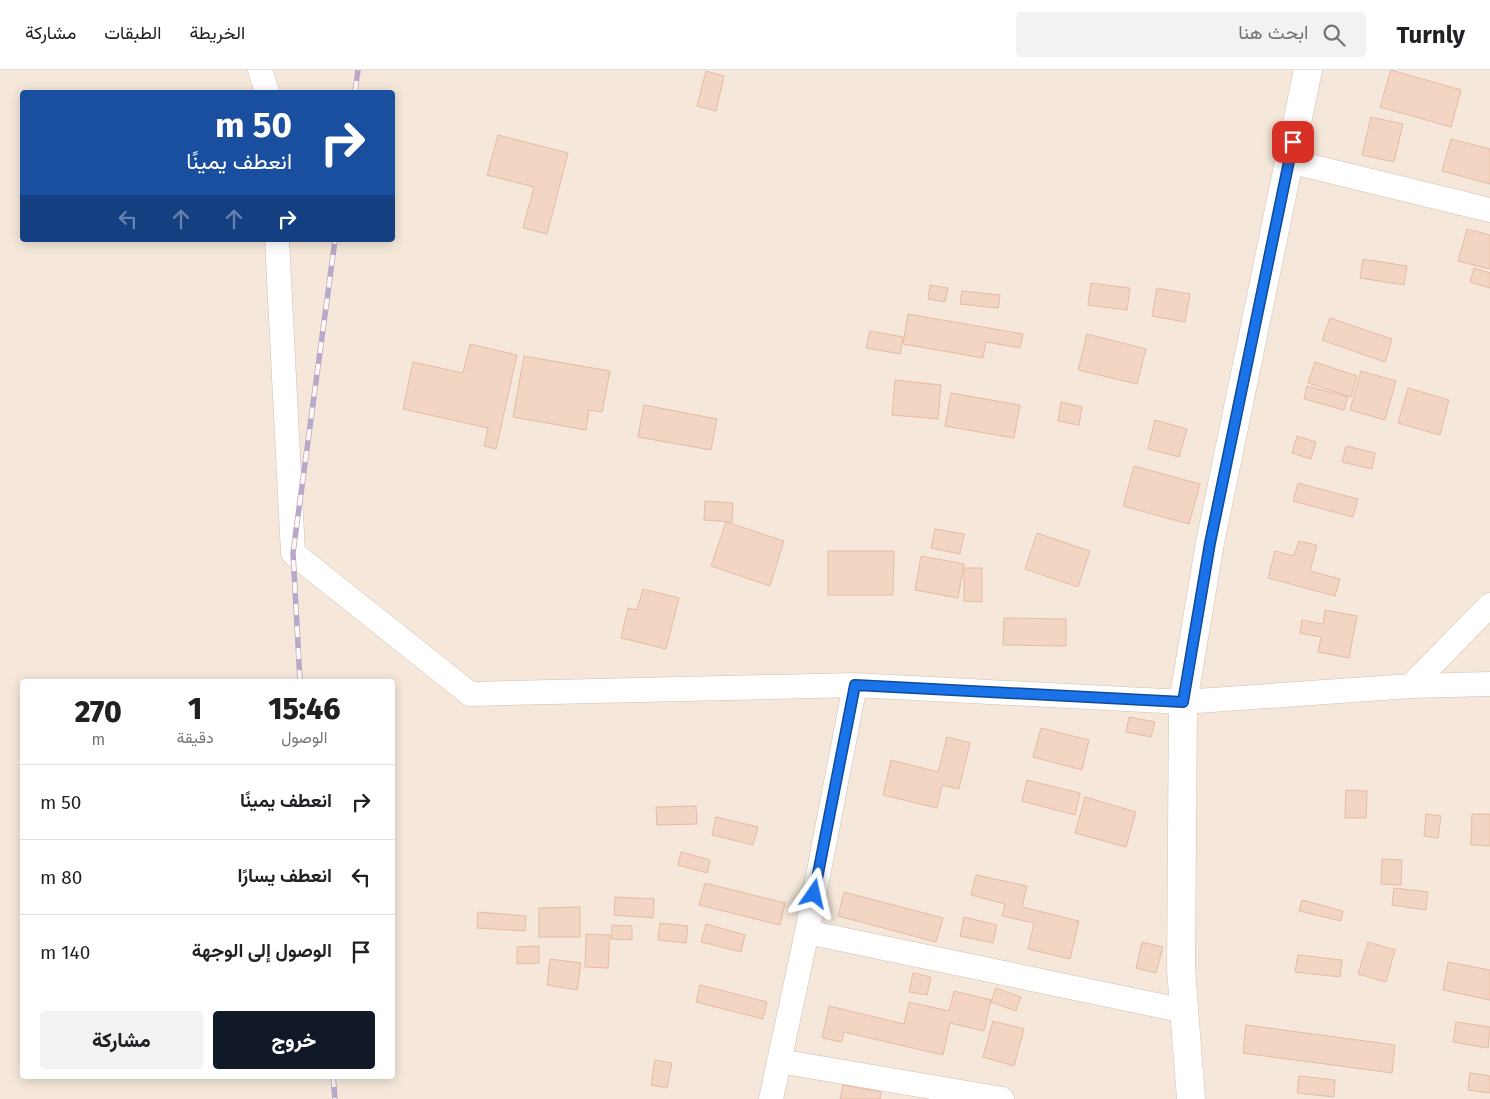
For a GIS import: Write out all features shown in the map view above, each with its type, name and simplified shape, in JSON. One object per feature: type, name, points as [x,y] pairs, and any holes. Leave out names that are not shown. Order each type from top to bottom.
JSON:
[{"type":"street","points":[[260,70],[266,90]]},
{"type":"street","points":[[1192,1099],[1181,969],[1183,702],[1210,543],[1308,70]]},
{"type":"street","points":[[1290,161],[1490,210]]},
{"type":"street","points":[[277,242],[293,553],[470,694],[855,685],[1183,702],[1411,686],[1490,684]]},
{"type":"street","points":[[1411,686],[1490,605]]},
{"type":"street","points":[[771,1099],[807,932],[855,685]]},
{"type":"street","points":[[807,932],[1185,1011]]},
{"type":"street","points":[[778,1061],[1002,1099]]},
{"type":"shaded area","points":[[0,70],[1490,70],[1490,1099],[0,1099]]},
{"type":"building","points":[[1391,70],[1461,90],[1451,127],[1380,107]]},
{"type":"building","points":[[706,71],[724,76],[716,111],[697,106]]},
{"type":"building","points":[[1371,117],[1403,124],[1394,162],[1362,155]]},
{"type":"building","points":[[498,135],[568,153],[547,234],[523,228],[534,187],[487,175]]},
{"type":"building","points":[[1451,139],[1490,149],[1490,184],[1442,171]]},
{"type":"building","points":[[1467,229],[1490,235],[1490,269],[1458,261]]},
{"type":"building","points":[[1363,259],[1407,266],[1404,285],[1360,278]]},
{"type":"building","points":[[1474,268],[1490,273],[1490,288],[1470,282]]},
{"type":"building","points":[[1091,283],[1130,288],[1127,310],[1088,305]]},
{"type":"building","points":[[930,285],[948,288],[945,302],[928,299]]},
{"type":"building","points":[[1157,288],[1190,294],[1185,322],[1152,316]]},
{"type":"building","points":[[962,291],[1000,295],[998,308],[960,304]]},
{"type":"building","points":[[908,314],[1023,334],[1020,348],[986,342],[983,358],[903,344]]},
{"type":"building","points":[[1330,318],[1392,339],[1385,362],[1322,340]]},
{"type":"building","points":[[870,331],[903,337],[900,354],[866,348]]},
{"type":"building","points":[[1087,334],[1146,349],[1137,384],[1078,370]]},
{"type":"building","points":[[470,344],[517,355],[496,449],[484,446],[488,428],[403,409],[413,362],[463,373]]},
{"type":"building","points":[[524,356],[610,371],[602,412],[589,410],[586,430],[513,417]]},
{"type":"building","points":[[1315,362],[1357,376],[1351,397],[1308,383]]},
{"type":"building","points":[[1361,371],[1396,381],[1385,420],[1350,410]]},
{"type":"building","points":[[895,380],[941,385],[938,419],[892,415]]},
{"type":"building","points":[[1307,386],[1348,397],[1344,410],[1304,399]]},
{"type":"building","points":[[1408,388],[1449,400],[1440,435],[1398,423]]},
{"type":"building","points":[[951,393],[1020,405],[1014,438],[945,426]]},
{"type":"building","points":[[1061,402],[1082,407],[1079,425],[1058,421]]},
{"type":"building","points":[[644,405],[717,419],[711,450],[638,437]]},
{"type":"building","points":[[1155,420],[1187,429],[1179,457],[1148,449]]},
{"type":"building","points":[[1297,436],[1316,442],[1311,459],[1292,453]]},
{"type":"building","points":[[1346,446],[1375,453],[1372,469],[1342,462]]},
{"type":"building","points":[[1134,466],[1200,484],[1189,524],[1123,506]]},
{"type":"building","points":[[1298,483],[1358,499],[1353,517],[1293,501]]},
{"type":"building","points":[[705,501],[733,503],[732,522],[704,520]]},
{"type":"building","points":[[726,522],[784,541],[770,586],[711,566]]},
{"type":"building","points":[[935,529],[964,534],[960,554],[931,548]]},
{"type":"building","points":[[1037,533],[1090,551],[1078,587],[1025,569]]},
{"type":"building","points":[[1299,541],[1317,545],[1310,571],[1340,579],[1335,596],[1268,578],[1275,551],[1294,556]]},
{"type":"building","points":[[828,551],[894,551],[893,595],[828,595]]},
{"type":"building","points":[[921,556],[964,564],[958,598],[915,590]]},
{"type":"building","points":[[964,568],[982,568],[982,602],[964,601]]},
{"type":"building","points":[[643,589],[679,598],[666,649],[621,638],[628,608],[637,610]]},
{"type":"building","points":[[1325,610],[1357,616],[1349,658],[1318,652],[1321,637],[1300,633],[1302,620],[1323,624]]},
{"type":"building","points":[[1004,618],[1066,619],[1066,646],[1003,645]]},
{"type":"building","points":[[1129,717],[1155,722],[1151,737],[1126,732]]},
{"type":"building","points":[[1041,728],[1089,740],[1082,770],[1033,757]]},
{"type":"building","points":[[947,737],[970,743],[959,789],[942,785],[937,808],[883,795],[891,760],[938,772]]},
{"type":"building","points":[[1027,780],[1080,793],[1075,815],[1022,801]]},
{"type":"building","points":[[1346,790],[1367,791],[1366,818],[1345,818]]},
{"type":"building","points":[[1085,797],[1136,812],[1126,847],[1075,833]]},
{"type":"building","points":[[696,806],[697,824],[657,825],[656,807]]},
{"type":"building","points":[[1426,814],[1441,816],[1438,838],[1424,836]]},
{"type":"building","points":[[1472,814],[1490,814],[1490,846],[1471,845]]},
{"type":"building","points":[[716,817],[758,827],[753,845],[712,835]]},
{"type":"building","points":[[681,852],[710,860],[707,873],[678,865]]},
{"type":"building","points":[[1382,859],[1402,860],[1401,885],[1381,884]]},
{"type":"building","points":[[976,875],[1027,886],[1022,907],[1079,921],[1070,959],[1028,949],[1034,923],[1002,916],[1005,904],[971,895]]},
{"type":"building","points":[[705,883],[785,903],[780,925],[699,905]]},
{"type":"building","points":[[1394,888],[1428,892],[1426,910],[1392,905]]},
{"type":"building","points":[[844,892],[943,918],[936,942],[838,916]]},
{"type":"building","points":[[615,897],[654,899],[653,918],[614,915]]},
{"type":"building","points":[[1302,900],[1343,911],[1341,921],[1299,911]]},
{"type":"building","points":[[580,907],[580,937],[539,937],[539,908]]},
{"type":"building","points":[[478,912],[526,916],[525,931],[477,928]]},
{"type":"building","points":[[964,917],[997,925],[993,943],[960,936]]},
{"type":"building","points":[[660,923],[688,926],[686,943],[658,940]]},
{"type":"building","points":[[706,924],[745,935],[741,952],[701,942]]},
{"type":"building","points":[[612,925],[632,926],[632,940],[611,939]]},
{"type":"building","points":[[586,934],[610,935],[608,968],[585,967]]},
{"type":"building","points":[[1142,942],[1163,947],[1156,973],[1136,968]]},
{"type":"building","points":[[1368,942],[1395,950],[1386,982],[1358,974]]},
{"type":"building","points":[[539,946],[539,963],[517,964],[517,947]]},
{"type":"building","points":[[1298,955],[1342,960],[1340,977],[1295,972]]},
{"type":"building","points":[[550,959],[581,963],[577,990],[547,985]]},
{"type":"building","points":[[1448,962],[1490,970],[1490,1000],[1443,990]]},
{"type":"building","points":[[913,973],[931,977],[927,995],[909,992]]},
{"type":"building","points":[[700,985],[767,1002],[763,1019],[696,1002]]},
{"type":"building","points":[[996,988],[1021,997],[1016,1011],[991,1002]]},
{"type":"building","points":[[954,991],[991,1000],[984,1031],[950,1023],[943,1055],[844,1032],[842,1042],[822,1038],[829,1006],[904,1024],[909,1002],[949,1011]]},
{"type":"building","points":[[993,1021],[1024,1029],[1014,1066],[983,1057]]},
{"type":"building","points":[[1456,1022],[1490,1027],[1488,1048],[1453,1042]]},
{"type":"building","points":[[1246,1025],[1395,1045],[1392,1073],[1243,1053]]},
{"type":"building","points":[[655,1060],[672,1063],[667,1088],[651,1085]]},
{"type":"building","points":[[1470,1073],[1490,1076],[1490,1093],[1468,1090]]},
{"type":"building","points":[[1299,1076],[1335,1080],[1334,1097],[1297,1093]]},
{"type":"building","points":[[843,1085],[881,1092],[880,1099],[840,1099]]},
{"type":"railway","points":[[355,90],[358,70]]},
{"type":"railway","points":[[300,679],[293,553],[335,242]]},
{"type":"railway","points":[[333,1079],[335,1099]]},
{"type":"route","points":[[814,894],[855,685],[1183,702],[1210,543],[1293,142]]}]
